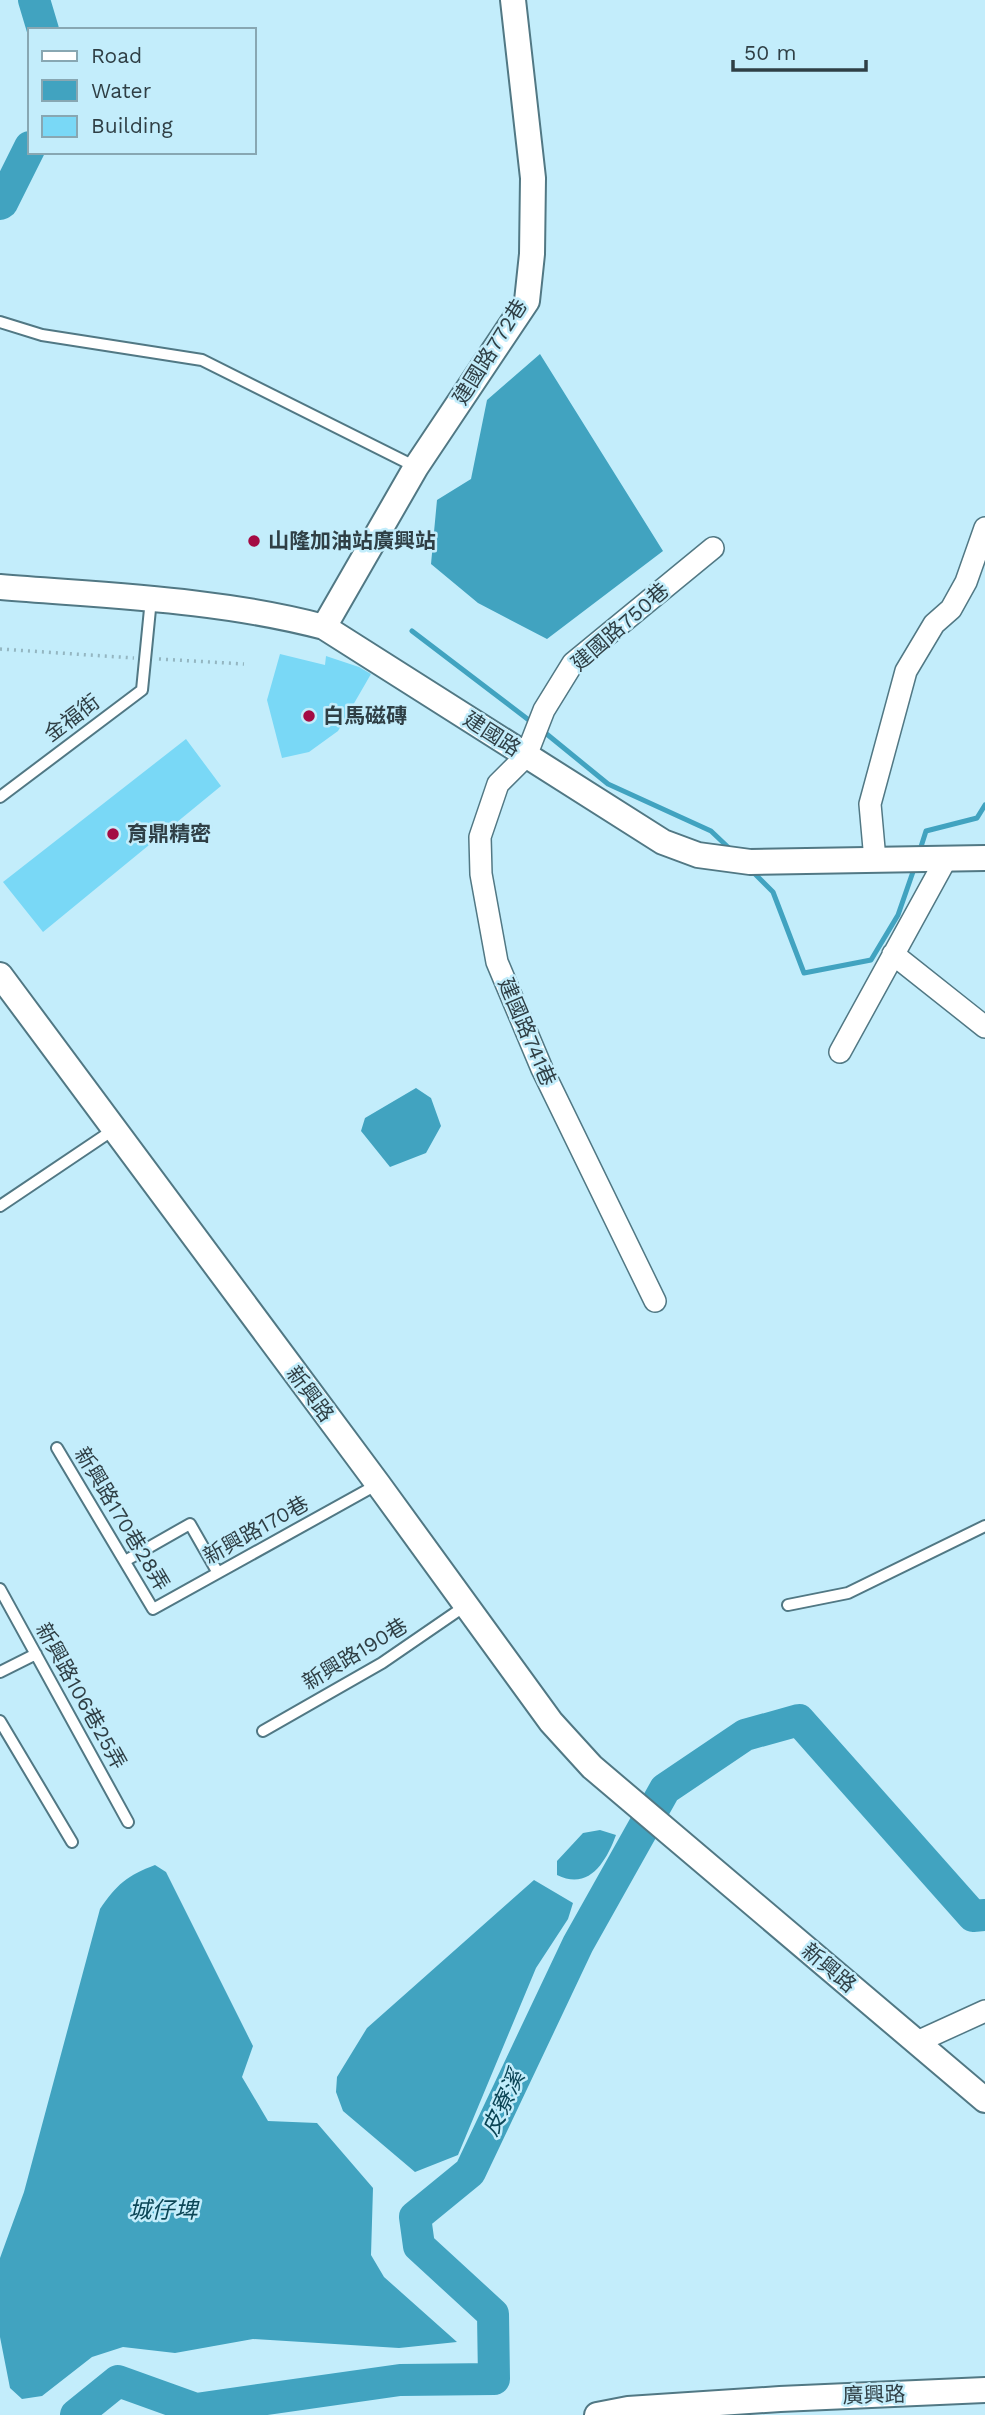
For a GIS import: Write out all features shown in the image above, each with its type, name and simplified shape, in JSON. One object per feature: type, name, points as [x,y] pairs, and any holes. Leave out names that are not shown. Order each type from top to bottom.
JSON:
[{"type":"street","name":"建國路772巷","points":[[324,627],[415,467],[527,301],[532,254],[533,178],[513,0]]},
{"type":"street","points":[[875,860],[870,804],[906,671],[934,624],[951,609],[961,591],[985,528]]},
{"type":"street","name":"建國路750巷","points":[[526,756],[544,710],[573,663],[713,548]]},
{"type":"street","name":"建國路","points":[[0,587],[151,599],[273,613],[324,627],[663,842],[698,855],[740,860],[985,858]]},
{"type":"street","name":"建國路741巷","points":[[526,756],[498,784],[480,837],[481,874],[497,962],[542,1069],[655,1301]]},
{"type":"street","points":[[840,1052],[893,954],[926,859]]},
{"type":"street","points":[[893,954],[985,1027]]},
{"type":"street","name":"新興路","points":[[0,975],[551,1722],[592,1767],[985,2100]]},
{"type":"street","points":[[917,2042],[985,2011]]},
{"type":"street","name":"廣興路","points":[[597,2415],[628,2409],[781,2407],[985,2390]]},
{"type":"lane","points":[[0,322],[42,335],[202,360],[415,467]]},
{"type":"lane","name":"金福街","points":[[0,797],[142,690],[151,599]]},
{"type":"lane","points":[[0,1206],[113,1130]]},
{"type":"lane","name":"新興路170巷28弄","points":[[57,1448],[153,1609]]},
{"type":"lane","name":"新興路170巷","points":[[153,1609],[378,1484]]},
{"type":"lane","points":[[125,1561],[190,1524],[218,1573]]},
{"type":"lane","points":[[788,1605],[848,1593],[985,1526]]},
{"type":"lane","name":"新興路106巷25弄","points":[[0,1589],[128,1822]]},
{"type":"lane","name":"新興路190巷","points":[[263,1731],[382,1664],[465,1606]]},
{"type":"lane","points":[[0,1672],[36,1654]]},
{"type":"lane","points":[[0,1721],[72,1842]]},
{"type":"path","points":[[0,649],[244,664]]},
{"type":"water","points":[[540,354],[663,551],[547,639],[478,603],[431,564],[437,500],[471,479],[487,400]]},
{"type":"water","points":[[416,1088],[431,1098],[441,1126],[426,1153],[390,1167],[361,1131],[365,1118]]},
{"type":"water","points":[[600,1830],[616,1835],[607,1855],[595,1871],[578,1879],[557,1875],[557,1861],[583,1833]]},
{"type":"water","name":"城仔埤","points":[[155,1865],[166,1872],[253,2046],[242,2077],[268,2121],[317,2123],[373,2188],[371,2255],[384,2277],[457,2342],[399,2348],[253,2339],[175,2353],[123,2347],[92,2357],[42,2396],[22,2399],[10,2388],[0,2337],[0,2258],[24,2192],[100,1909],[123,1882]]},
{"type":"water","points":[[534,1880],[573,1903],[568,1919],[536,1968],[458,2155],[415,2172],[343,2111],[336,2092],[337,2077],[367,2028]]},
{"type":"building","name":"白馬磁磚","points":[[280,654],[325,665],[326,656],[371,674],[338,731],[309,752],[282,758],[267,700]]},
{"type":"building","name":"育鼎精密","points":[[186,739],[221,786],[43,932],[3,882]]},
{"type":"waterway","points":[[34,0],[42,28]]},
{"type":"waterway","points":[[0,204],[28,151]]},
{"type":"waterway","points":[[412,631],[534,724]]},
{"type":"waterway","points":[[543,731],[608,784],[711,831],[731,850]]},
{"type":"waterway","points":[[919,853],[926,831],[977,818],[985,805]]},
{"type":"waterway","points":[[750,869],[773,892],[804,973],[871,960],[898,915],[915,866]]},
{"type":"waterway","name":"皮寮溪","points":[[76,2415],[118,2381],[196,2409],[400,2380],[494,2379],[493,2314],[419,2246],[415,2217],[470,2172],[578,1944],[665,1789],[745,1735],[799,1720],[973,1916],[985,1915]]},
{"type":"place","name":"山隆加油站廣興站","points":[[254,541]]},
{"type":"place","name":"白馬磁磚","points":[[309,716]]},
{"type":"place","name":"育鼎精密","points":[[113,834]]}]
